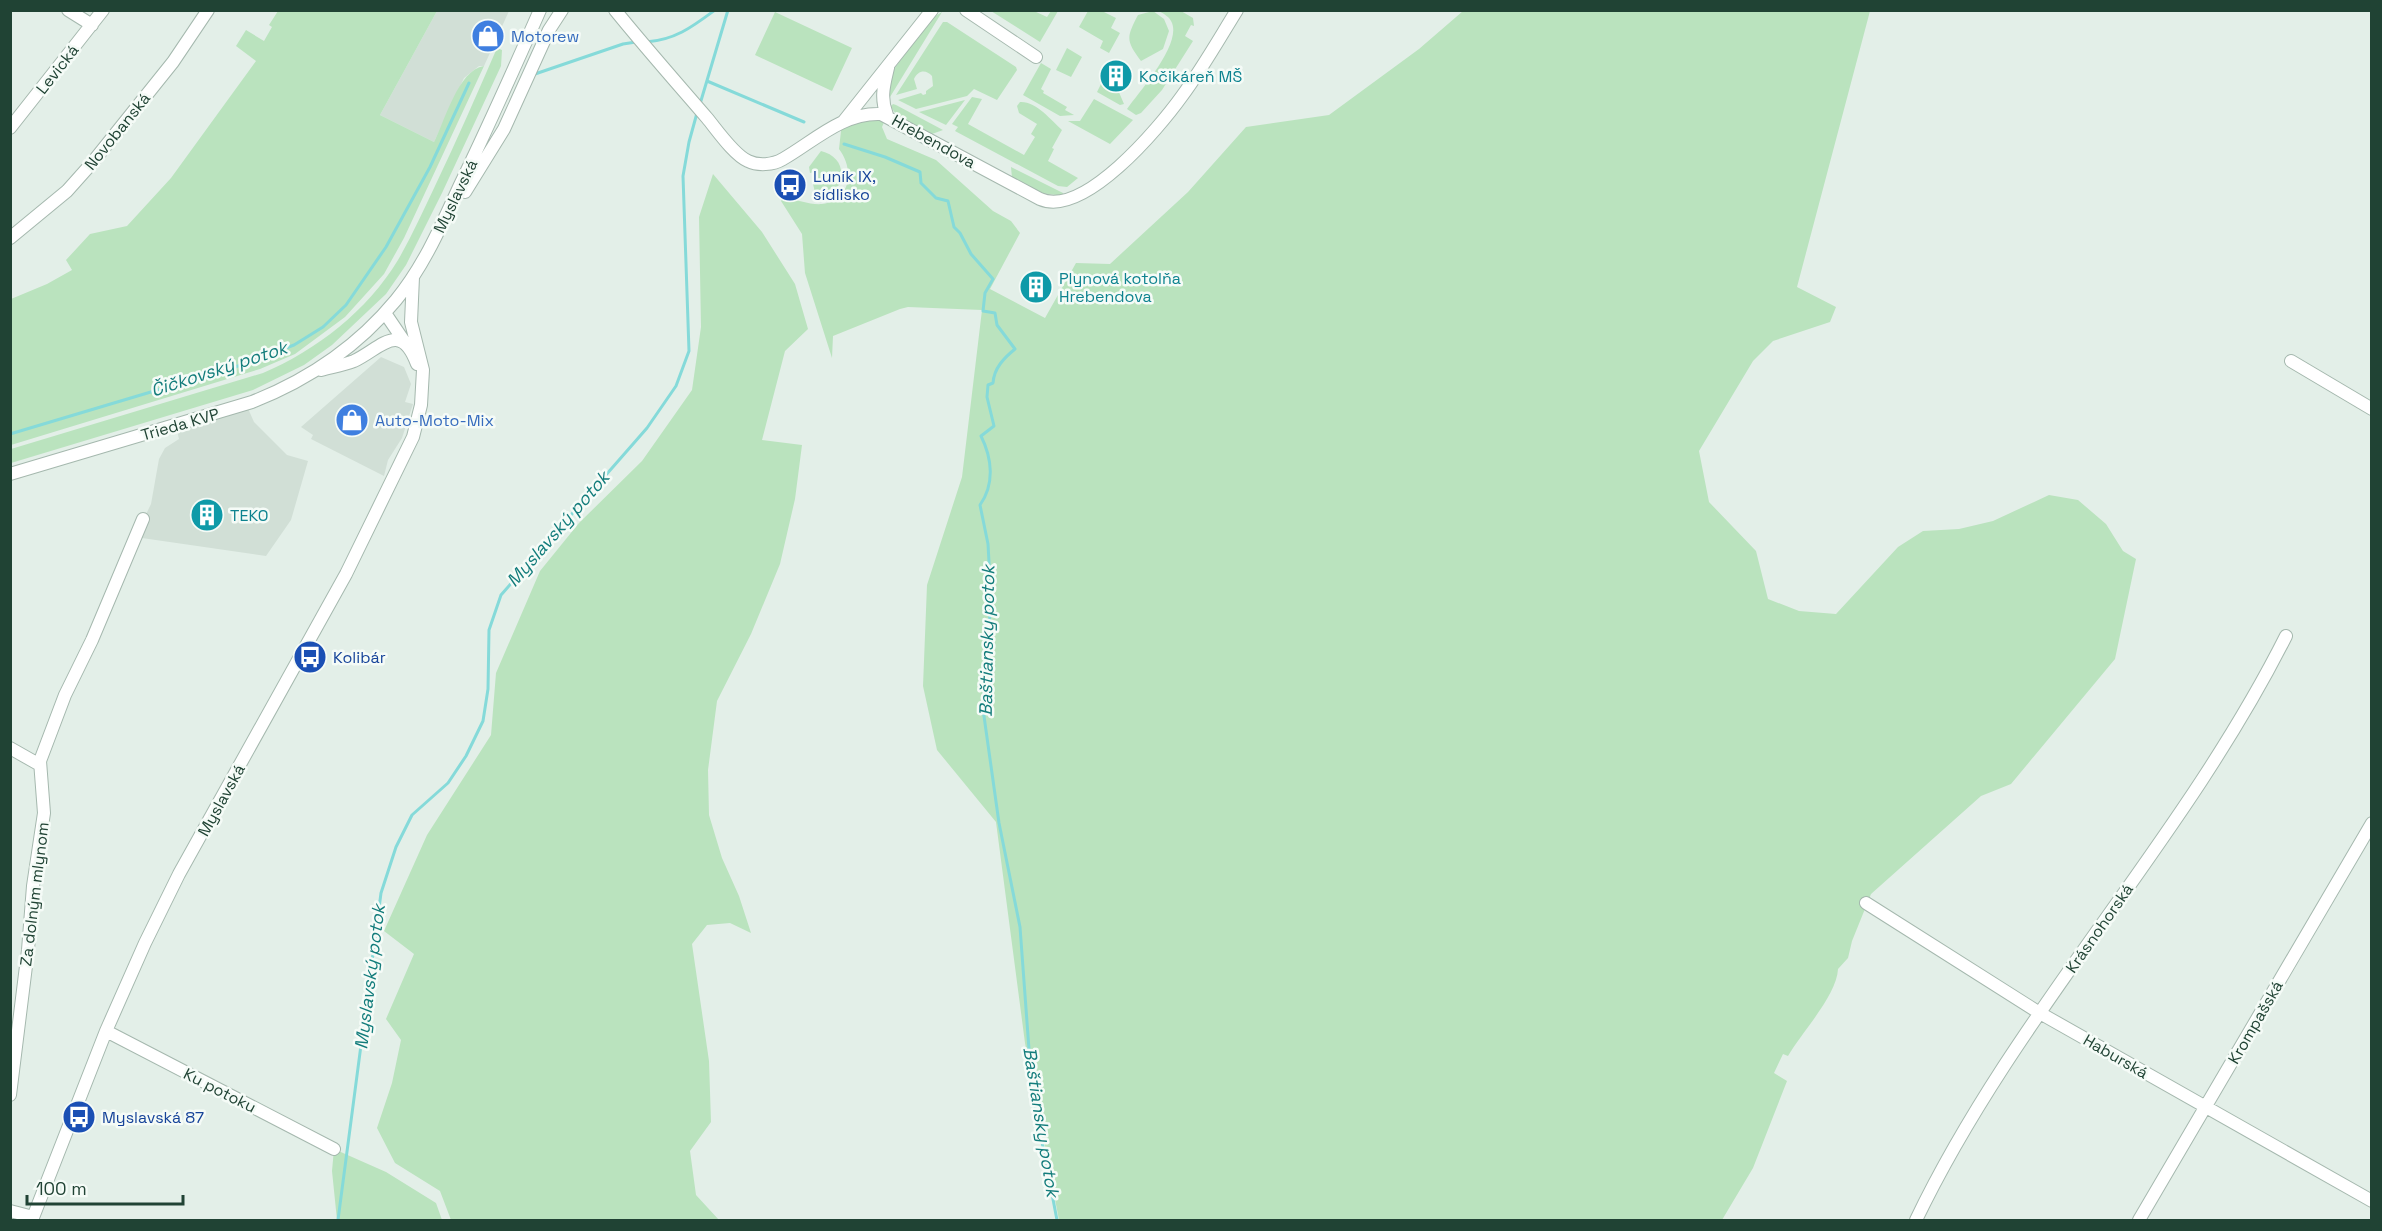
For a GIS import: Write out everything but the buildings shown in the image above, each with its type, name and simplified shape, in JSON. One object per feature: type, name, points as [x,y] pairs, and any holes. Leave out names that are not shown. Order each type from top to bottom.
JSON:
[{"type":"street","points":[[68,10],[92,25]]},
{"type":"street","name":"Levická","points":[[10,128],[103,10]]},
{"type":"street","name":"Novobanská","points":[[10,238],[67,190],[92,164],[172,62],[208,10]]},
{"type":"street","name":"Myslavská","points":[[33,1219],[106,1031],[141,952],[175,883],[312,636],[394,481],[416,429],[423,363],[411,322],[413,277],[428,252],[540,10]]},
{"type":"street","points":[[428,252],[504,129],[549,30],[562,10]]},
{"type":"street","points":[[842,122],[932,10]]},
{"type":"street","points":[[966,10],[1036,57]]},
{"type":"street","name":"Hrebendova","points":[[615,11],[742,158],[749,162],[762,164],[781,160],[842,122],[867,114],[887,115],[1051,203],[1067,201],[1091,190],[1166,116],[1186,90],[1237,10]]},
{"type":"street","points":[[887,115],[882,102],[882,90],[888,66]]},
{"type":"street","name":"Trieda KVP","points":[[10,474],[235,408],[282,390],[340,353],[385,313],[413,277]]},
{"type":"street","name":"Myslavská","points":[[385,313],[418,367],[422,388]]},
{"type":"street","points":[[310,374],[351,362],[387,341],[398,340],[407,346]]},
{"type":"street","points":[[2291,362],[2372,409]]},
{"type":"street","name":"Za dolným mlynom","points":[[10,1095],[28,950],[33,886],[44,813],[40,765],[65,694],[92,640],[143,519]]},
{"type":"street","name":"Krásnohorská","points":[[1916,1221],[1939,1172],[2038,1012],[2103,924],[2226,741],[2270,669],[2286,636]]},
{"type":"street","points":[[10,748],[40,765]]},
{"type":"street","name":"Krompašská","points":[[2139,1221],[2372,823]]},
{"type":"street","name":"Haburská","points":[[1866,903],[2038,1012],[2372,1201]]},
{"type":"street","name":"Ku potoku","points":[[106,1031],[334,1149]]},
{"type":"street","points":[[10,1211],[33,1219]]},
{"type":"shaded area","points":[[437,11],[509,11],[484,66],[479,66],[464,78],[434,142],[380,115]]},
{"type":"shaded area","points":[[381,357],[404,367],[411,384],[405,402],[413,404],[402,438],[388,460],[384,476],[311,439],[313,435],[301,427]]},
{"type":"shaded area","points":[[246,404],[254,422],[287,455],[308,461],[291,520],[266,556],[135,537],[151,504],[159,459],[165,448],[179,439],[176,426]]},
{"type":"green space","points":[[278,11],[437,11],[380,115],[434,142],[460,86],[475,70],[484,66],[404,238],[384,274],[345,317],[295,354],[260,369],[11,445],[11,299],[47,284],[72,270],[66,260],[90,234],[127,226],[171,178],[256,61],[236,46],[246,30],[264,41],[272,27],[269,25]]},
{"type":"green space","points":[[991,11],[1034,11],[1047,17],[1051,11],[1058,11],[1040,42]]},
{"type":"green space","points":[[1088,11],[1102,11],[1116,18],[1111,28],[1120,33],[1109,53],[1100,48],[1103,41],[1079,27]]},
{"type":"green space","points":[[1153,11],[1164,19],[1169,31],[1163,49],[1141,61],[1130,44],[1131,29],[1138,15]]},
{"type":"green space","points":[[1159,11],[1181,11],[1193,18],[1194,26],[1191,25],[1185,36],[1193,41],[1162,90],[1141,113],[1136,115],[1127,109],[1158,68],[1171,43],[1172,23]]},
{"type":"green space","points":[[1463,11],[1870,11],[1797,287],[1836,307],[1830,322],[1773,341],[1753,361],[1699,451],[1709,502],[1756,551],[1768,599],[1799,611],[1836,614],[1898,547],[1923,531],[1959,529],[1993,521],[2049,495],[2078,500],[2106,524],[2123,551],[2136,559],[2115,659],[2011,784],[1981,796],[1871,894],[1852,941],[1848,958],[1838,969],[1832,990],[1788,1056],[1783,1054],[1774,1073],[1787,1081],[1753,1168],[1722,1220],[1059,1220],[1025,1043],[996,822],[937,750],[923,686],[927,585],[962,477],[982,310],[908,307],[900,309],[833,336],[832,358],[805,273],[802,234],[781,201],[784,197],[822,204],[832,202],[839,197],[845,190],[848,174],[847,165],[839,149],[842,122],[887,115],[882,127],[887,139],[936,160],[993,211],[1011,221],[1020,233],[990,289],[1045,318],[1076,263],[1110,264],[1188,192],[1246,127],[1329,115],[1419,49]]},
{"type":"green space","points":[[775,12],[852,48],[832,91],[755,55]]},
{"type":"green space","points":[[942,12],[890,97],[887,96],[890,76],[894,69],[932,18]]},
{"type":"green space","points":[[943,22],[947,22],[1016,67],[1017,70],[997,100],[974,89],[967,96],[916,109],[898,100],[921,93],[926,94],[926,91],[933,86],[932,76],[927,72],[922,72],[914,79],[917,89],[896,95]]},
{"type":"green space","points":[[497,48],[502,50],[501,66],[406,265],[386,294],[332,345],[304,365],[253,390],[11,463],[11,449],[263,373],[303,353],[339,327],[386,279],[398,260],[443,169]]},
{"type":"green space","points":[[1067,48],[1082,57],[1071,77],[1056,70]]},
{"type":"green space","points":[[1041,63],[1051,69],[1041,89],[1043,93],[1067,107],[1065,110],[1074,115],[1060,116],[1023,95]]},
{"type":"green space","points":[[1105,76],[1118,83],[1118,90],[1124,104],[1120,105],[1097,92]]},
{"type":"green space","points":[[972,97],[982,99],[968,124],[1024,155],[1035,137],[1031,134],[1037,124],[1019,113],[1017,106],[1020,102],[1026,103],[1043,112],[1062,130],[1048,161],[1078,178],[1067,187],[1058,186],[955,131],[958,127],[952,124]]},
{"type":"green space","points":[[1094,99],[1133,120],[1110,144],[1068,121],[1080,121]]},
{"type":"green space","points":[[965,100],[946,125],[919,112]]},
{"type":"green space","points":[[893,104],[943,130],[932,134],[908,123],[894,111],[891,106]]},
{"type":"green space","points":[[821,151],[831,155],[840,167],[840,184],[831,193],[815,192],[812,180],[816,179],[814,172],[810,173],[809,167]]},
{"type":"green space","points":[[1011,167],[1063,193],[1064,196],[1041,193],[1012,178]]},
{"type":"green space","points":[[713,174],[762,232],[795,284],[808,329],[785,351],[762,440],[802,445],[795,499],[780,564],[751,634],[717,701],[708,770],[709,815],[722,858],[739,896],[751,933],[730,923],[707,925],[692,944],[709,1061],[711,1122],[690,1151],[696,1195],[719,1220],[451,1220],[440,1191],[395,1163],[377,1128],[392,1083],[401,1040],[386,1019],[414,954],[384,931],[427,835],[491,735],[496,673],[540,571],[579,523],[642,461],[692,390],[701,327],[699,217]]},
{"type":"green space","points":[[334,1149],[386,1172],[436,1203],[442,1220],[337,1220],[332,1171]]},
{"type":"waterway","name":"Čičkovský potok","points":[[646,42],[675,35],[715,10]]},
{"type":"waterway","name":"Myslavský potok","points":[[700,104],[728,10]]},
{"type":"waterway","name":"Čičkovský potok","points":[[535,74],[623,44],[636,42]]},
{"type":"waterway","name":"Baštiansky potok","points":[[707,81],[804,122]]},
{"type":"waterway","name":"Čičkovský potok","points":[[10,434],[238,366],[294,345],[323,327],[346,305],[386,247],[430,167],[469,83]]},
{"type":"waterway","name":"Myslavský potok","points":[[338,1220],[381,893],[396,847],[412,815],[448,783],[466,756],[483,721],[488,689],[489,630],[501,595],[647,428],[676,386],[689,351],[683,176],[697,113]]},
{"type":"waterway","name":"Baštiansky potok","points":[[844,144],[885,157],[920,172],[921,183],[936,198],[948,201],[954,227],[960,233],[971,254],[993,279],[985,293],[983,311],[995,313],[997,325],[1015,349],[1000,364],[993,383],[988,385],[987,397],[994,426],[981,436],[988,453],[990,471],[988,488],[980,505],[988,544],[991,598],[983,709],[999,823],[1020,927],[1032,1090],[1057,1220]]},
{"type":"place","name":"Motorew","points":[[488,36]]},
{"type":"place","name":"Kočikáreň MŠ","points":[[1116,76]]},
{"type":"place","name":"Luník IX, sídlisko","points":[[790,185]]},
{"type":"place","name":"Plynová kotolňa Hrebendova","points":[[1036,287]]},
{"type":"place","name":"Auto-Moto-Mix","points":[[352,420]]},
{"type":"place","name":"TEKO","points":[[207,515]]},
{"type":"place","name":"Kolibár","points":[[310,657]]},
{"type":"place","name":"Myslavská 87","points":[[79,1117]]}]
